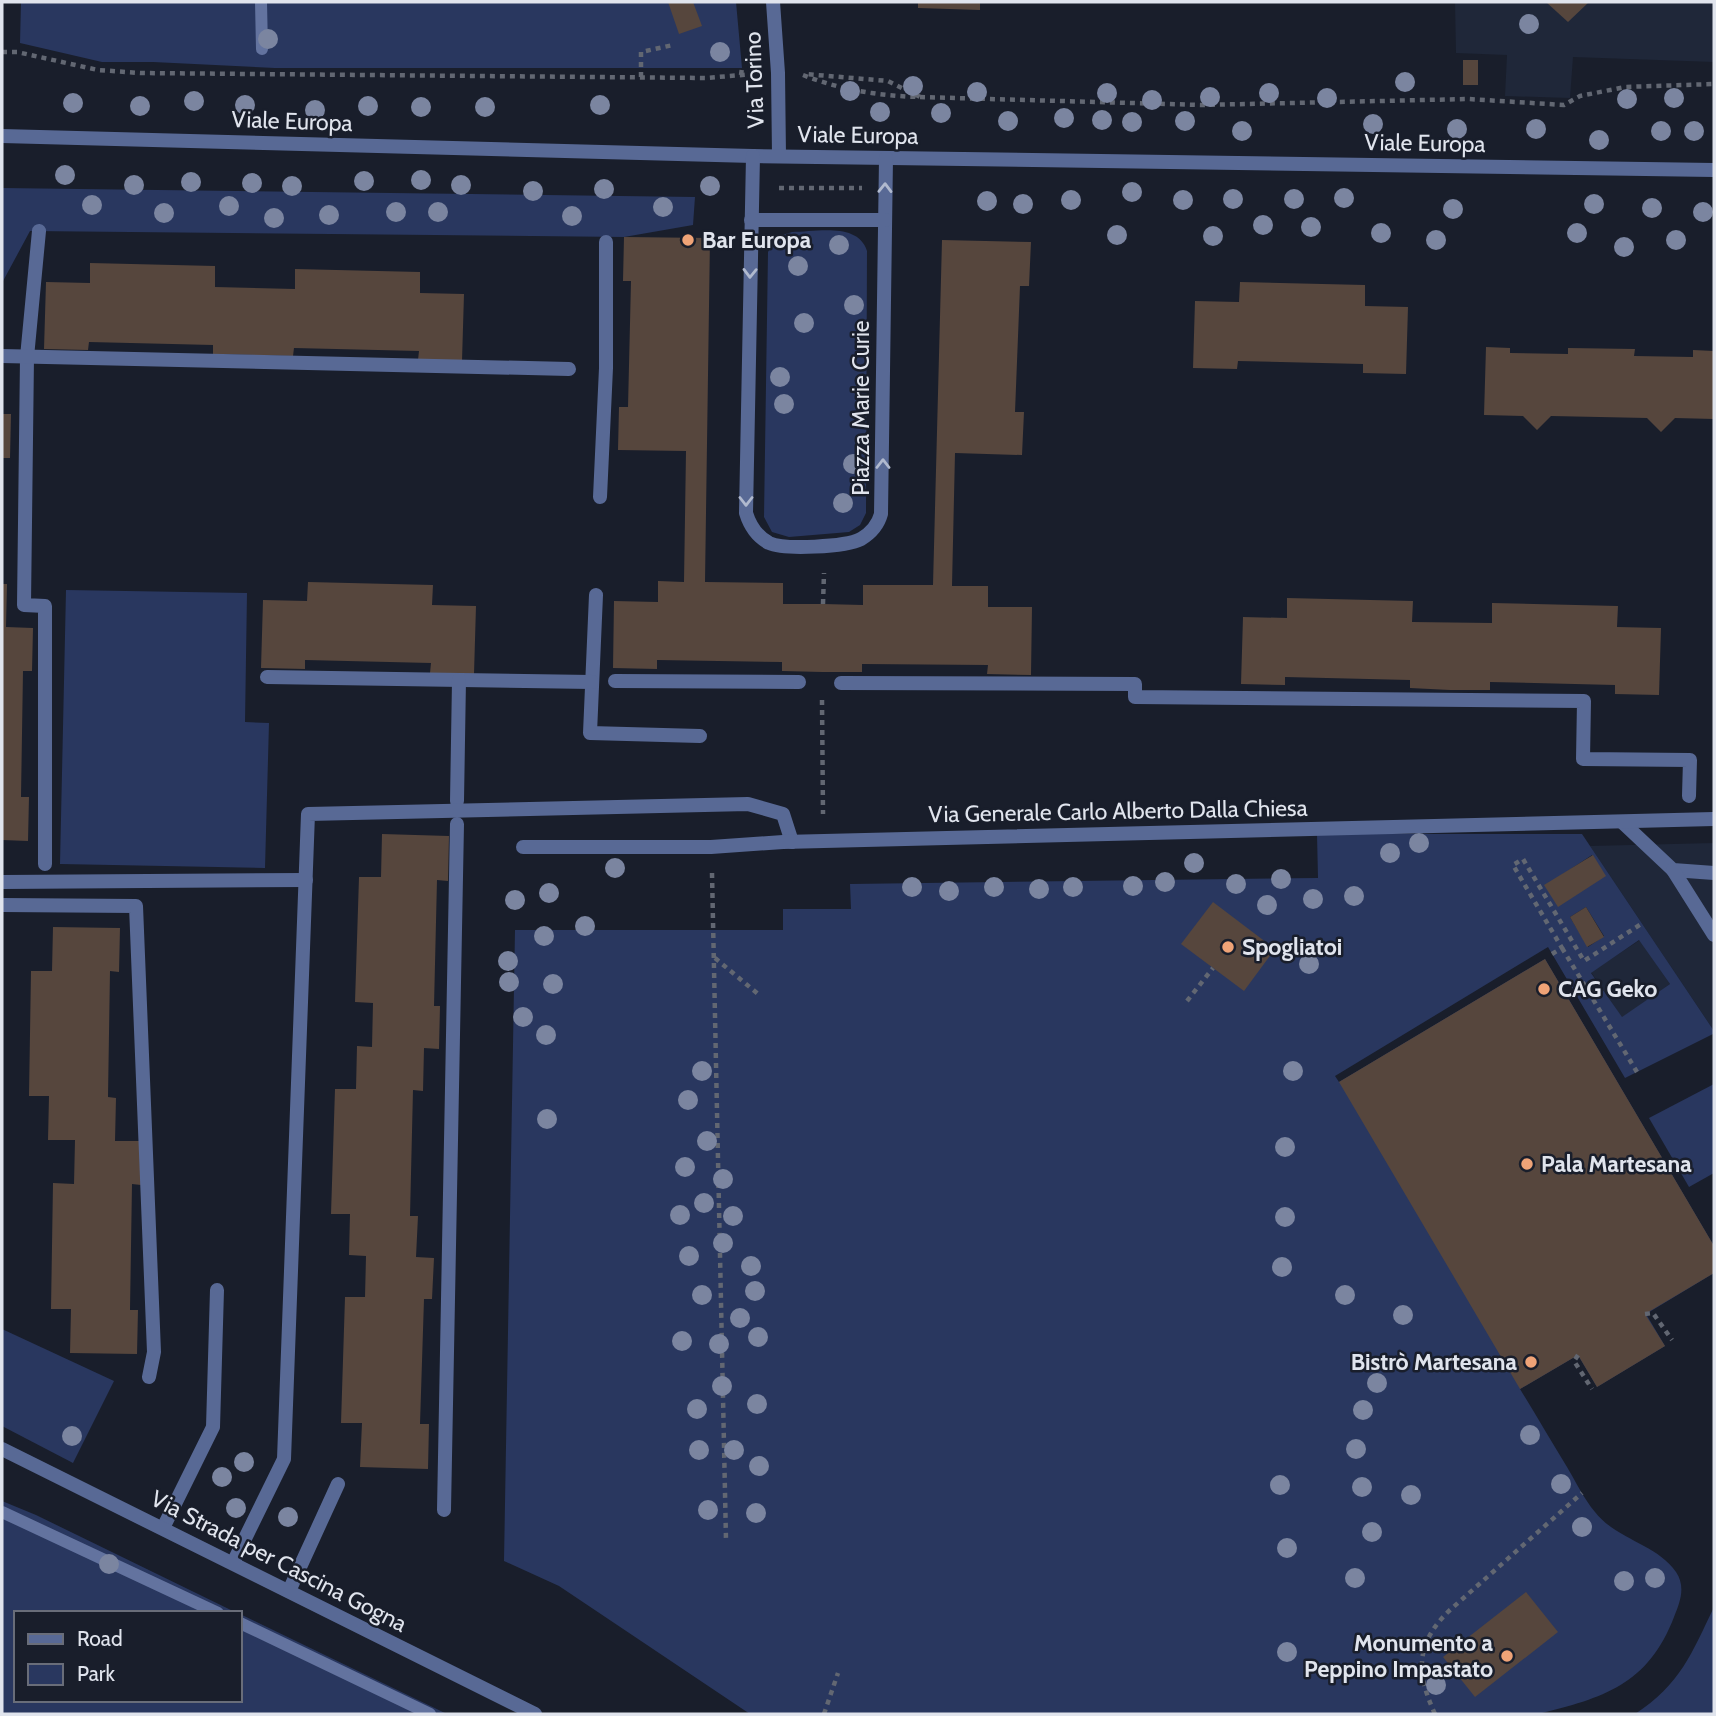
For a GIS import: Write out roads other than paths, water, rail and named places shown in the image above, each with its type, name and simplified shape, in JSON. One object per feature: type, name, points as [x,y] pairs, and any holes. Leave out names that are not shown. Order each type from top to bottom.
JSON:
[{"type":"street","name":"Via Torino","points":[[773,2],[778,73],[779,156]]},
{"type":"street","name":"Viale Europa","points":[[2,136],[753,156],[1714,170]]},
{"type":"street","name":"Piazza Marie Curie","points":[[753,156],[746,513],[753,530],[762,539],[790,547],[858,540],[873,530],[881,514],[886,158]]},
{"type":"street","points":[[751,220],[885,220]]},
{"type":"street","points":[[40,231],[27,357],[24,605],[45,606],[45,863]]},
{"type":"street","points":[[600,497],[606,368],[606,242]]},
{"type":"street","points":[[2,356],[569,369]]},
{"type":"street","points":[[596,595],[590,733],[700,736]]},
{"type":"street","points":[[267,677],[592,682]]},
{"type":"street","points":[[457,801],[460,680]]},
{"type":"street","points":[[615,681],[799,682]]},
{"type":"street","points":[[841,682],[1135,684],[1135,697],[1584,701],[1583,759],[1690,760],[1689,796]]},
{"type":"street","points":[[233,1563],[284,1459],[308,814],[748,804],[783,814],[792,842]]},
{"type":"street","name":"Via Generale Carlo Alberto Dalla Chiesa","points":[[523,847],[711,848],[823,841],[1714,819]]},
{"type":"street","points":[[1622,821],[1673,870],[1714,934]]},
{"type":"street","points":[[444,1510],[457,824]]},
{"type":"street","points":[[1673,870],[1714,873]]},
{"type":"street","points":[[2,882],[306,880]]},
{"type":"street","points":[[2,905],[136,906],[154,1352],[149,1377]]},
{"type":"street","points":[[163,1528],[214,1427],[217,1290]]},
{"type":"street","name":"Via Strada per Cascina Gogna","points":[[2,1449],[536,1714]]},
{"type":"street","points":[[289,1591],[338,1485]]},
{"type":"waterway","points":[[261,2],[262,49]]},
{"type":"waterway","points":[[2,1512],[214,1611]]},
{"type":"waterway","points":[[242,1624],[430,1714]]},
{"type":"place","name":"Bar Europa","points":[[688,240]]},
{"type":"place","name":"Spogliatoi","points":[[1228,947]]},
{"type":"place","name":"CAG Geko","points":[[1544,989]]},
{"type":"place","name":"Pala Martesana","points":[[1527,1164]]},
{"type":"place","name":"Bistrò Martesana","points":[[1531,1362]]},
{"type":"place","name":"Monumento a Peppino Impastato","points":[[1507,1656]]}]
